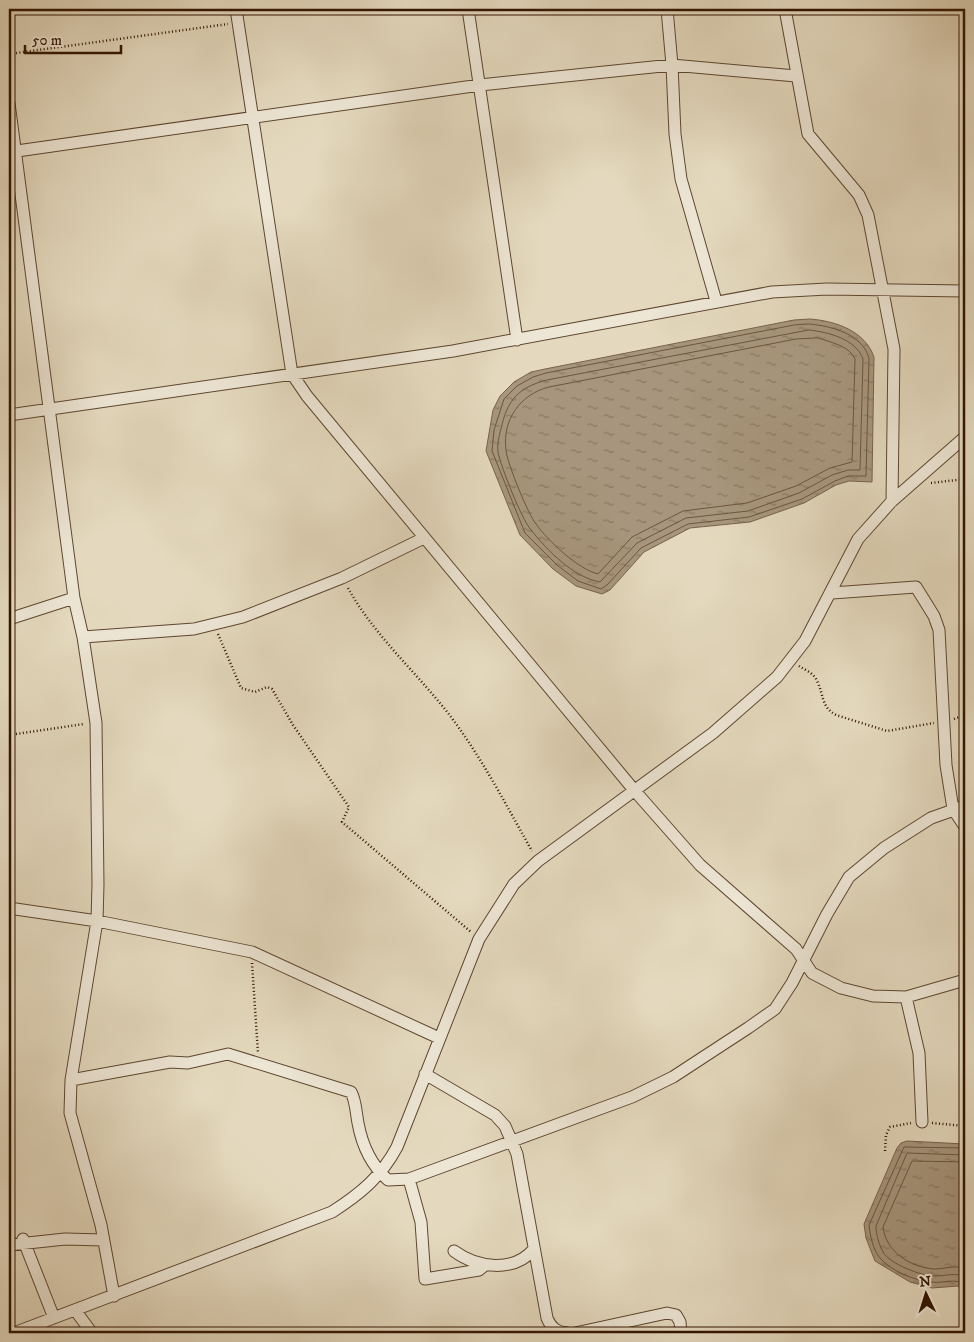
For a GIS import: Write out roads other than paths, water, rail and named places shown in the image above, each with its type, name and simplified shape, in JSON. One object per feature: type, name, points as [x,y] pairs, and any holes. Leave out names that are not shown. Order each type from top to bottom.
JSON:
[{"type":"street","points":[[236,9],[292,374],[306,396],[634,790],[700,864],[796,949],[812,973],[841,988],[873,996],[906,997],[965,980]]},
{"type":"street","points":[[468,9],[517,340]]},
{"type":"street","points":[[667,9],[675,134],[681,179],[716,301]]},
{"type":"street","points":[[785,9],[808,134],[865,204],[894,349],[892,501]]},
{"type":"street","points":[[12,152],[480,85],[672,65],[796,76]]},
{"type":"street","points":[[9,103],[12,152],[50,409],[74,598],[83,637],[96,722],[97,921],[71,1080],[70,1113],[103,1240],[114,1296]]},
{"type":"street","points":[[9,415],[453,351],[716,301],[799,290],[965,291]]},
{"type":"street","points":[[14,1333],[332,1212],[367,1188],[381,1173],[397,1147],[479,939],[514,884],[538,862],[743,708],[791,661],[805,641],[832,593],[858,539],[892,501],[965,437]]},
{"type":"street","points":[[83,637],[194,629],[243,617],[342,578],[424,538]]},
{"type":"street","points":[[832,593],[916,587],[934,616],[939,630],[946,765],[953,809],[965,827]]},
{"type":"street","points":[[9,619],[74,598]]},
{"type":"street","points":[[71,1080],[170,1062],[188,1063],[228,1054],[351,1092],[354,1097],[359,1130],[372,1164],[388,1180],[409,1179],[632,1097],[673,1077],[775,1009],[804,961],[848,877],[884,848],[931,818],[965,806]]},
{"type":"street","points":[[9,908],[97,921],[252,952],[439,1038]]},
{"type":"street","points":[[906,997],[919,1053],[922,1122]]},
{"type":"street","points":[[425,1074],[495,1115],[505,1126],[517,1154],[547,1318],[550,1326],[559,1332],[567,1333]]},
{"type":"street","points":[[409,1179],[421,1222],[425,1279],[479,1270],[484,1265]]},
{"type":"street","points":[[9,1245],[24,1241],[103,1240]]},
{"type":"street","points":[[24,1241],[54,1318]]},
{"type":"street","points":[[454,1251],[466,1260],[492,1266],[520,1261],[534,1249]]},
{"type":"street","points":[[74,1310],[92,1333]]},
{"type":"street","points":[[575,1333],[667,1313],[676,1315],[680,1322],[680,1333]]},
{"type":"water","points":[[810,319],[830,322],[857,334],[870,348],[874,357],[872,482],[849,481],[836,485],[804,503],[750,522],[690,528],[644,552],[610,590],[602,594],[576,586],[553,569],[520,535],[486,451],[493,410],[500,396],[514,382],[531,372],[545,369],[794,320]]},
{"type":"water","points":[[907,1141],[965,1144],[965,1292],[958,1286],[932,1288],[910,1282],[875,1261],[866,1238],[864,1224],[897,1148],[901,1143]]}]
